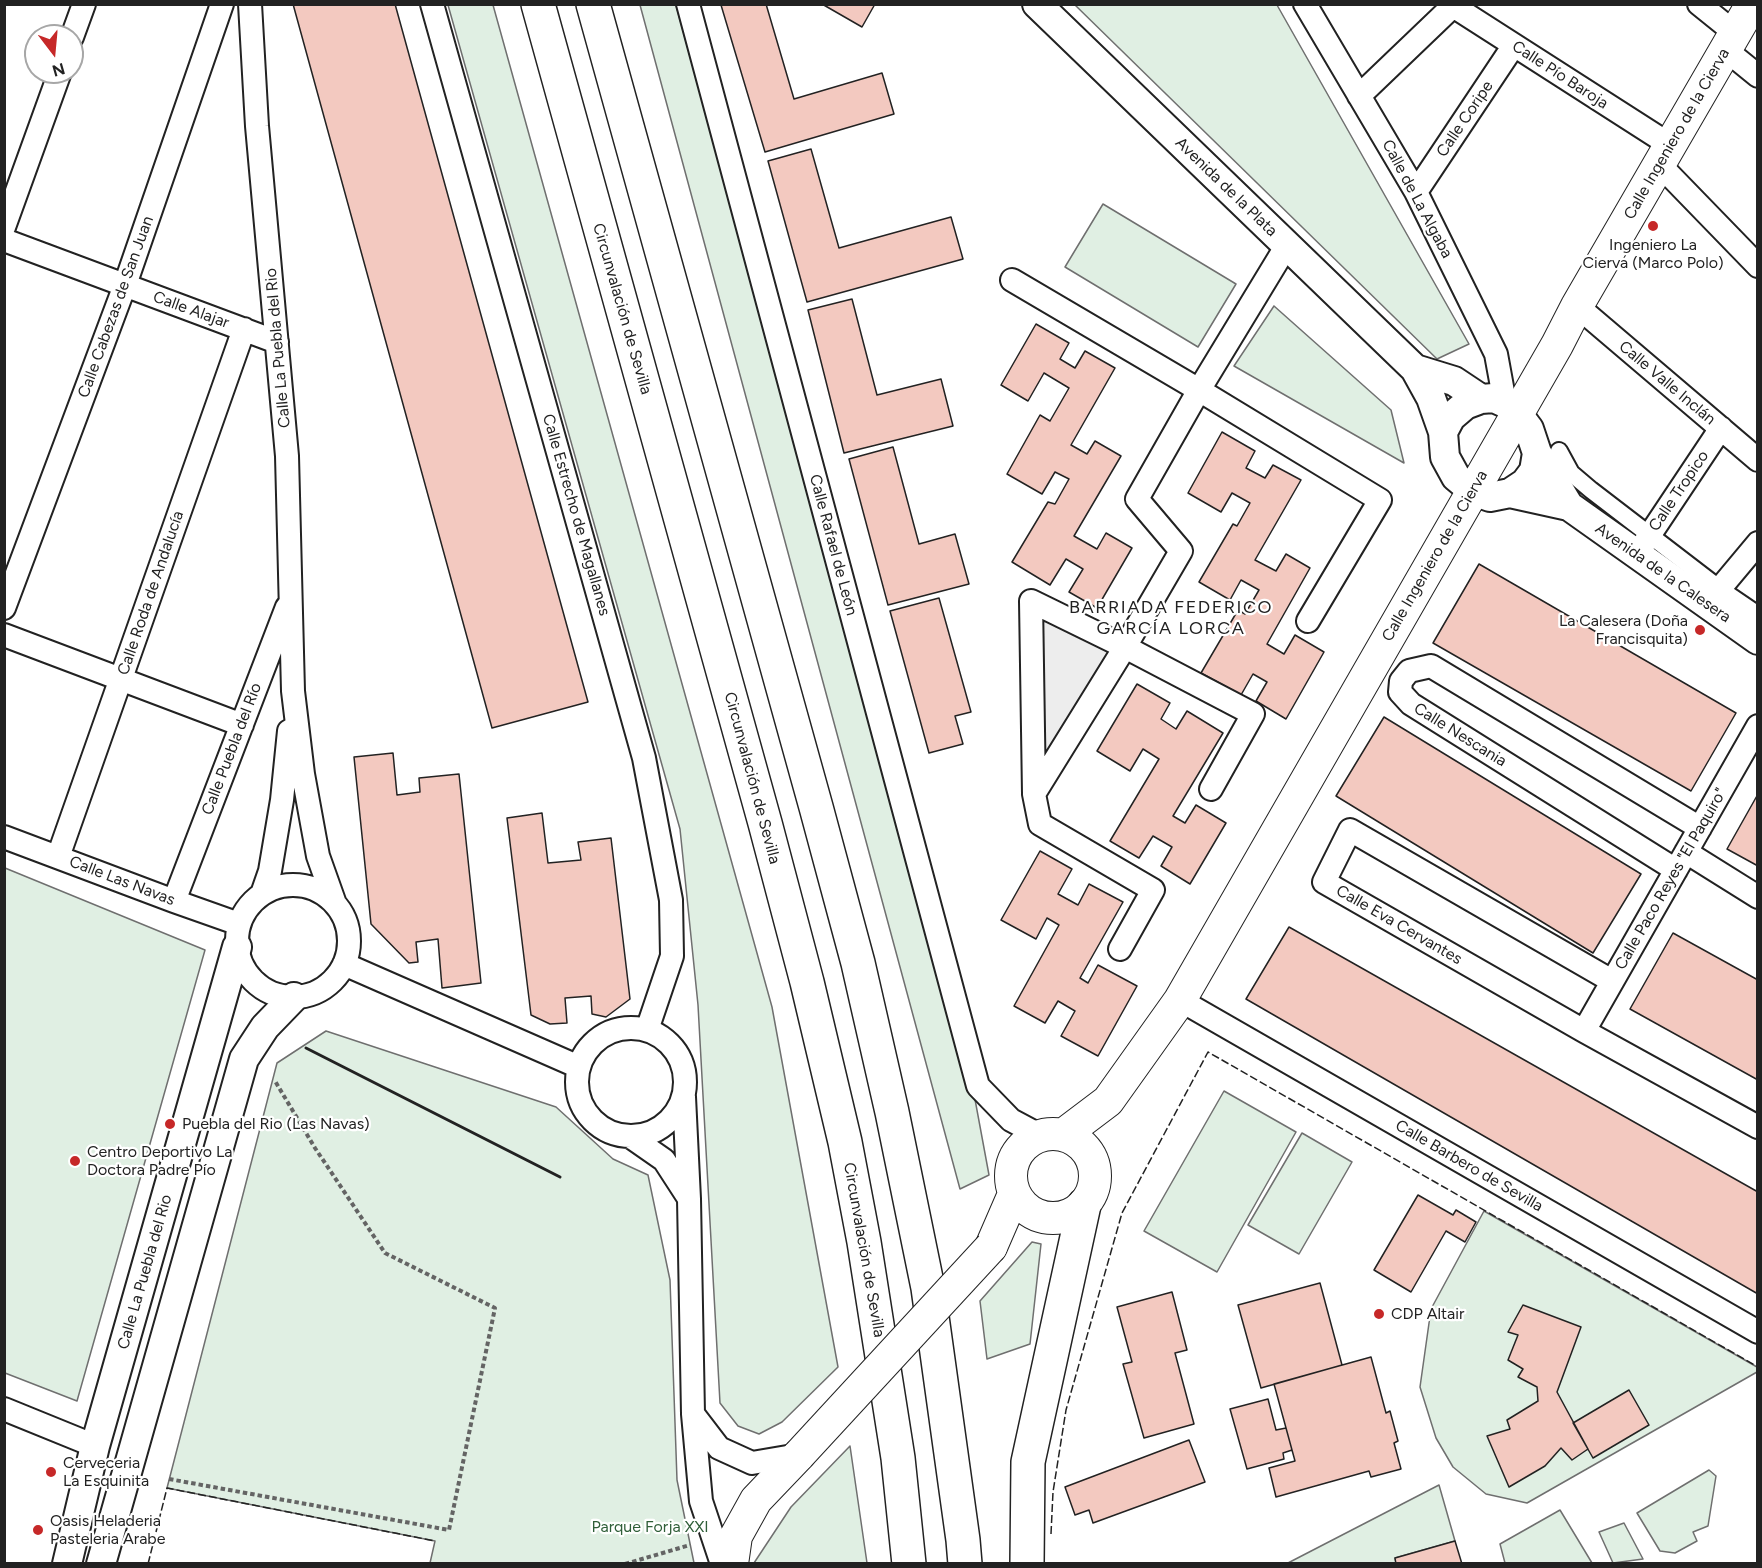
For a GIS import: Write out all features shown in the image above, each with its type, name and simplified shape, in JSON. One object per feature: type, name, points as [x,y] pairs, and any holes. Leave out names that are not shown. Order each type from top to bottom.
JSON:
[{"type":"highway","name":"Circunvalación de Sevilla","points":[[538,4],[762,811],[818,1027],[845,1142],[864,1242],[898,1458],[909,1563]]},
{"type":"highway","points":[[593,4],[858,963],[892,1112],[928,1288],[965,1563]]},
{"type":"highway","points":[[1027,1563],[1028,1462],[1084,1205]]},
{"type":"main road","name":"Calle Ingeniero de la Cierva","points":[[1093,1164],[1108,1101],[1180,1000],[1473,491],[1501,405],[1557,345],[1577,306],[1752,4]]},
{"type":"main road","name":"Calle Ingeniero de la Cierva","points":[[1052,1135],[1108,1101]]},
{"type":"main road","points":[[1052,1135],[1076,1141],[1087,1151],[1093,1164],[1095,1178],[1092,1192],[1084,1205],[1063,1217],[1040,1216],[1023,1206],[1014,1194],[1010,1176],[1013,1163],[1019,1151],[1029,1141],[1052,1135]]},
{"type":"main road","points":[[991,1247],[1014,1194]]},
{"type":"main road","points":[[732,1563],[736,1536],[756,1500],[991,1247],[1040,1216]]},
{"type":"street","points":[[77,24],[84,4]]},
{"type":"street","name":"Calle Cabezas de San Juan","points":[[4,608],[125,285],[222,4]]},
{"type":"street","name":"Calle La Puebla del Rio","points":[[250,4],[257,126],[288,456],[293,691]]},
{"type":"street","name":"Calle Estrecho de Magallanes","points":[[432,4],[644,758],[671,900],[672,956],[647,1030]]},
{"type":"street","name":"Calle Rafael de León","points":[[687,4],[978,1086],[1011,1120],[1052,1135]]},
{"type":"street","name":"Avenida de la Plata","points":[[1037,4],[1415,369]]},
{"type":"street","name":"Calle de La Algaba","points":[[1305,4],[1416,192],[1496,354],[1501,405]]},
{"type":"street","points":[[1699,4],[1758,76]]},
{"type":"street","points":[[1359,96],[1453,5]]},
{"type":"street","name":"Calle Pío Baroja","points":[[1453,5],[1514,45],[1665,155],[1758,266]]},
{"type":"street","name":"Calle Coripe","points":[[1416,192],[1514,45]]},
{"type":"street","points":[[4,227],[56,84]]},
{"type":"street","name":"Calle Alajar","points":[[4,240],[277,342]]},
{"type":"street","points":[[1034,794],[1181,551],[1137,499],[1199,390],[1287,245]]},
{"type":"street","points":[[1012,280],[1380,500],[1308,621]]},
{"type":"street","name":"Calle Valle Inclán","points":[[1577,306],[1758,460]]},
{"type":"street","name":"Calle Roda de Andalucía","points":[[58,857],[244,330]]},
{"type":"street","points":[[1415,369],[1454,381],[1501,405],[1529,429],[1548,452],[1643,545]]},
{"type":"street","points":[[1415,369],[1431,398],[1443,432],[1445,457],[1456,477],[1473,491],[1490,497],[1510,493],[1525,483],[1548,452]]},
{"type":"street","points":[[1443,432],[1451,417],[1465,405],[1501,405]]},
{"type":"street","name":"Calle Tropico","points":[[1643,545],[1721,428]]},
{"type":"street","points":[[1548,452],[1569,506]]},
{"type":"street","points":[[1510,493],[1569,506]]},
{"type":"street","name":"Avenida de la Calesera","points":[[1569,506],[1643,545],[1713,597],[1758,640]]},
{"type":"street","points":[[1758,543],[1713,597],[1758,615]]},
{"type":"street","name":"Calle Puebla del Río","points":[[174,901],[290,597]]},
{"type":"street","points":[[1120,949],[1153,890],[1040,824],[1034,794],[1031,601],[1254,714],[1211,789]]},
{"type":"street","points":[[4,635],[242,725]]},
{"type":"street","name":"Calle Nescania","points":[[1700,828],[1431,666],[1409,671],[1401,681],[1400,692],[1411,704],[1681,861],[1758,897]]},
{"type":"street","points":[[262,894],[270,871],[282,800],[293,691]]},
{"type":"street","points":[[293,691],[303,774],[318,856],[334,901],[344,915],[349,931],[349,948],[344,964],[336,977],[324,988],[309,994],[294,997],[277,995],[262,988],[250,977],[241,963],[238,935],[248,907],[262,894],[280,886],[299,885],[318,890],[334,901]]},
{"type":"street","name":"Calle Paco Reyes \"El Paquiro\"","points":[[1584,1031],[1758,726]]},
{"type":"street","name":"Calle Eva Cervantes","points":[[1612,981],[1350,830],[1324,882],[1584,1031],[1758,1127]]},
{"type":"street","name":"Calle Las Navas","points":[[4,837],[174,901],[238,935]]},
{"type":"street","name":"Calle La Puebla del Rio","points":[[67,1563],[95,1446],[238,935]]},
{"type":"street","points":[[344,964],[579,1067]]},
{"type":"street","points":[[101,1563],[244,1059],[266,1027],[294,997]]},
{"type":"street","name":"Calle Barbero de Sevilla","points":[[1180,1000],[1758,1332]]},
{"type":"street","points":[[684,1097],[677,1112],[665,1126],[649,1134],[632,1137],[615,1135],[600,1127],[587,1115],[579,1101],[576,1084],[579,1067],[586,1052],[598,1039],[613,1031],[630,1027],[647,1030],[662,1037],[675,1048],[683,1063],[686,1080],[684,1097],[693,1414],[701,1501],[722,1563]]},
{"type":"street","points":[[632,1137],[664,1160],[688,1199]]},
{"type":"street","points":[[4,1409],[95,1446]]},
{"type":"street","points":[[693,1414],[719,1448],[752,1463],[799,1455]]},
{"type":"path","points":[[169,1479],[449,1530],[495,1308],[385,1253],[315,1148],[275,1081]]},
{"type":"path","points":[[625,1563],[690,1545]]},
{"type":"green space","points":[[448,5],[493,5],[772,1007],[838,1367],[782,1422],[759,1434],[738,1426],[720,1403],[698,1005],[680,829]]},
{"type":"green space","points":[[640,5],[676,5],[974,1094],[989,1175],[960,1189]]},
{"type":"green space","points":[[1075,5],[1277,5],[1469,344],[1437,359]]},
{"type":"green space","points":[[1103,204],[1236,284],[1198,347],[1065,267]]},
{"type":"green space","points":[[1274,306],[1391,410],[1404,463],[1234,366]]},
{"type":"green space","name":"Centro Deportivo La Doctora Padre Pío","points":[[5,868],[205,950],[77,1401],[5,1373]]},
{"type":"green space","name":"Parque Forja XXI","points":[[326,1031],[556,1107],[613,1159],[648,1175],[670,1280],[677,1480],[694,1563],[430,1563],[435,1541],[167,1488],[277,1063]]},
{"type":"green space","points":[[1224,1091],[1296,1132],[1217,1272],[1144,1231]]},
{"type":"green space","points":[[1302,1133],[1352,1162],[1299,1254],[1248,1225]]},
{"type":"green space","points":[[1484,1211],[1757,1367],[1757,1372],[1527,1503],[1486,1494],[1453,1467],[1436,1438],[1420,1387],[1431,1309]]},
{"type":"green space","points":[[1032,1242],[1041,1244],[1030,1344],[987,1359],[980,1301]]},
{"type":"green space","points":[[850,1446],[867,1563],[754,1563],[791,1507]]},
{"type":"green space","points":[[1709,1470],[1716,1476],[1708,1526],[1693,1532],[1697,1541],[1675,1553],[1660,1551],[1637,1513]]},
{"type":"green space","points":[[1439,1485],[1455,1541],[1395,1558],[1396,1563],[1286,1564]]},
{"type":"green space","points":[[1560,1510],[1592,1563],[1505,1563],[1500,1544]]},
{"type":"green space","points":[[1624,1523],[1643,1559],[1613,1563],[1599,1532]]},
{"type":"shaded area","points":[[1031,601],[1125,647],[1034,794]]},
{"type":"building","points":[[293,4],[395,4],[588,702],[492,728]]},
{"type":"building","points":[[766,4],[794,99],[882,73],[894,114],[765,152],[721,5]]},
{"type":"building","points":[[822,4],[875,4],[862,27]]},
{"type":"building","points":[[811,149],[839,248],[951,217],[963,259],[807,302],[768,161]]},
{"type":"building","points":[[852,299],[877,395],[941,379],[953,426],[844,453],[808,310]]},
{"type":"building","points":[[1036,324],[1069,343],[1060,359],[1075,368],[1085,351],[1115,368],[1071,445],[1087,454],[1095,441],[1121,456],[1074,536],[1097,549],[1106,533],[1132,548],[1097,608],[1069,592],[1083,569],[1066,559],[1050,585],[1012,562],[1048,502],[1055,504],[1069,479],[1055,472],[1042,494],[1007,474],[1040,415],[1050,421],[1069,388],[1044,373],[1028,401],[1001,385]]},
{"type":"building","points":[[1222,432],[1255,451],[1246,468],[1265,478],[1273,465],[1301,480],[1255,560],[1276,571],[1286,554],[1310,568],[1267,644],[1284,654],[1295,635],[1324,652],[1286,719],[1256,701],[1267,682],[1253,674],[1241,695],[1201,673],[1238,610],[1245,614],[1259,590],[1241,580],[1230,600],[1199,582],[1233,524],[1237,526],[1250,503],[1232,493],[1221,512],[1188,493]]},
{"type":"building","points":[[893,447],[919,544],[955,534],[969,584],[888,605],[849,459]]},
{"type":"building","points":[[1479,564],[1736,713],[1691,791],[1433,643]]},
{"type":"building","points":[[939,598],[971,712],[955,716],[963,744],[929,753],[890,611]]},
{"type":"building","points":[[1137,684],[1170,703],[1161,719],[1176,729],[1187,711],[1223,733],[1173,816],[1185,823],[1196,805],[1226,823],[1190,884],[1161,866],[1172,847],[1153,836],[1139,858],[1110,841],[1159,759],[1143,749],[1130,771],[1097,751]]},
{"type":"building","points":[[1384,717],[1641,874],[1593,953],[1336,796]]},
{"type":"building","points":[[393,753],[397,795],[420,792],[419,778],[459,774],[481,983],[442,988],[438,939],[416,942],[418,962],[409,963],[371,924],[354,757]]},
{"type":"building","points":[[1758,794],[1758,866],[1727,849]]},
{"type":"building","points":[[542,813],[548,863],[581,860],[578,842],[611,838],[630,999],[606,1017],[592,1014],[591,996],[565,998],[567,1023],[550,1024],[531,1015],[507,818]]},
{"type":"building","points":[[1040,851],[1072,869],[1058,894],[1078,905],[1089,884],[1123,902],[1080,978],[1088,983],[1098,965],[1137,986],[1098,1056],[1061,1036],[1075,1011],[1058,1001],[1045,1023],[1014,1006],[1059,925],[1047,918],[1036,939],[1001,920]]},
{"type":"building","points":[[1289,927],[1758,1192],[1758,1294],[1246,999]]},
{"type":"building","points":[[1673,933],[1758,980],[1758,1080],[1630,1009]]},
{"type":"building","points":[[1418,1195],[1453,1215],[1456,1210],[1476,1222],[1465,1242],[1446,1231],[1411,1292],[1374,1270]]},
{"type":"building","points":[[1320,1283],[1342,1365],[1261,1388],[1238,1305]]},
{"type":"building","points":[[1172,1292],[1187,1350],[1175,1353],[1194,1424],[1144,1438],[1123,1364],[1132,1362],[1117,1307]]},
{"type":"building","points":[[1523,1305],[1581,1327],[1557,1392],[1588,1449],[1572,1460],[1561,1448],[1545,1466],[1509,1487],[1487,1436],[1510,1429],[1507,1420],[1538,1401],[1537,1387],[1518,1377],[1523,1369],[1508,1360],[1518,1335],[1508,1332]]},
{"type":"building","points":[[1371,1357],[1386,1413],[1390,1411],[1398,1441],[1394,1443],[1401,1469],[1371,1477],[1369,1471],[1276,1497],[1269,1468],[1295,1461],[1274,1384]]},
{"type":"building","points":[[1629,1390],[1649,1425],[1593,1458],[1573,1423]]},
{"type":"building","points":[[1268,1399],[1276,1430],[1286,1428],[1292,1450],[1283,1453],[1284,1459],[1247,1469],[1230,1409]]},
{"type":"building","points":[[1189,1440],[1205,1482],[1093,1523],[1089,1510],[1075,1515],[1065,1487]]},
{"type":"building","points":[[1455,1541],[1462,1564],[1396,1564],[1395,1558]]},
{"type":"fence","points":[[1051,1534],[1053,1492],[1066,1410],[1122,1213],[1208,1052],[1758,1367]]},
{"type":"fence","points":[[148,1564],[167,1488],[435,1541]]},
{"type":"wall","points":[[306,1048],[560,1177]]},
{"type":"place","name":"Ingeniero La Cierva (Marco Polo)","points":[[1653,226]]},
{"type":"place","name":"La Calesera (Doña Francisquita)","points":[[1700,630]]},
{"type":"place","name":"Puebla del Rio (Las Navas)","points":[[170,1124]]},
{"type":"place","name":"Centro Deportivo La Doctora Padre Pío","points":[[75,1161]]},
{"type":"place","name":"CDP Altair","points":[[1379,1314]]},
{"type":"place","name":"Cerveceria La Esquinita","points":[[51,1472]]},
{"type":"place","name":"Oasis Heladeria Pasteleria Arabe","points":[[38,1530]]},
{"type":"district","name":"BARRIADA FEDERICO GARCÍA LORCA","points":[[1171,618]]}]
